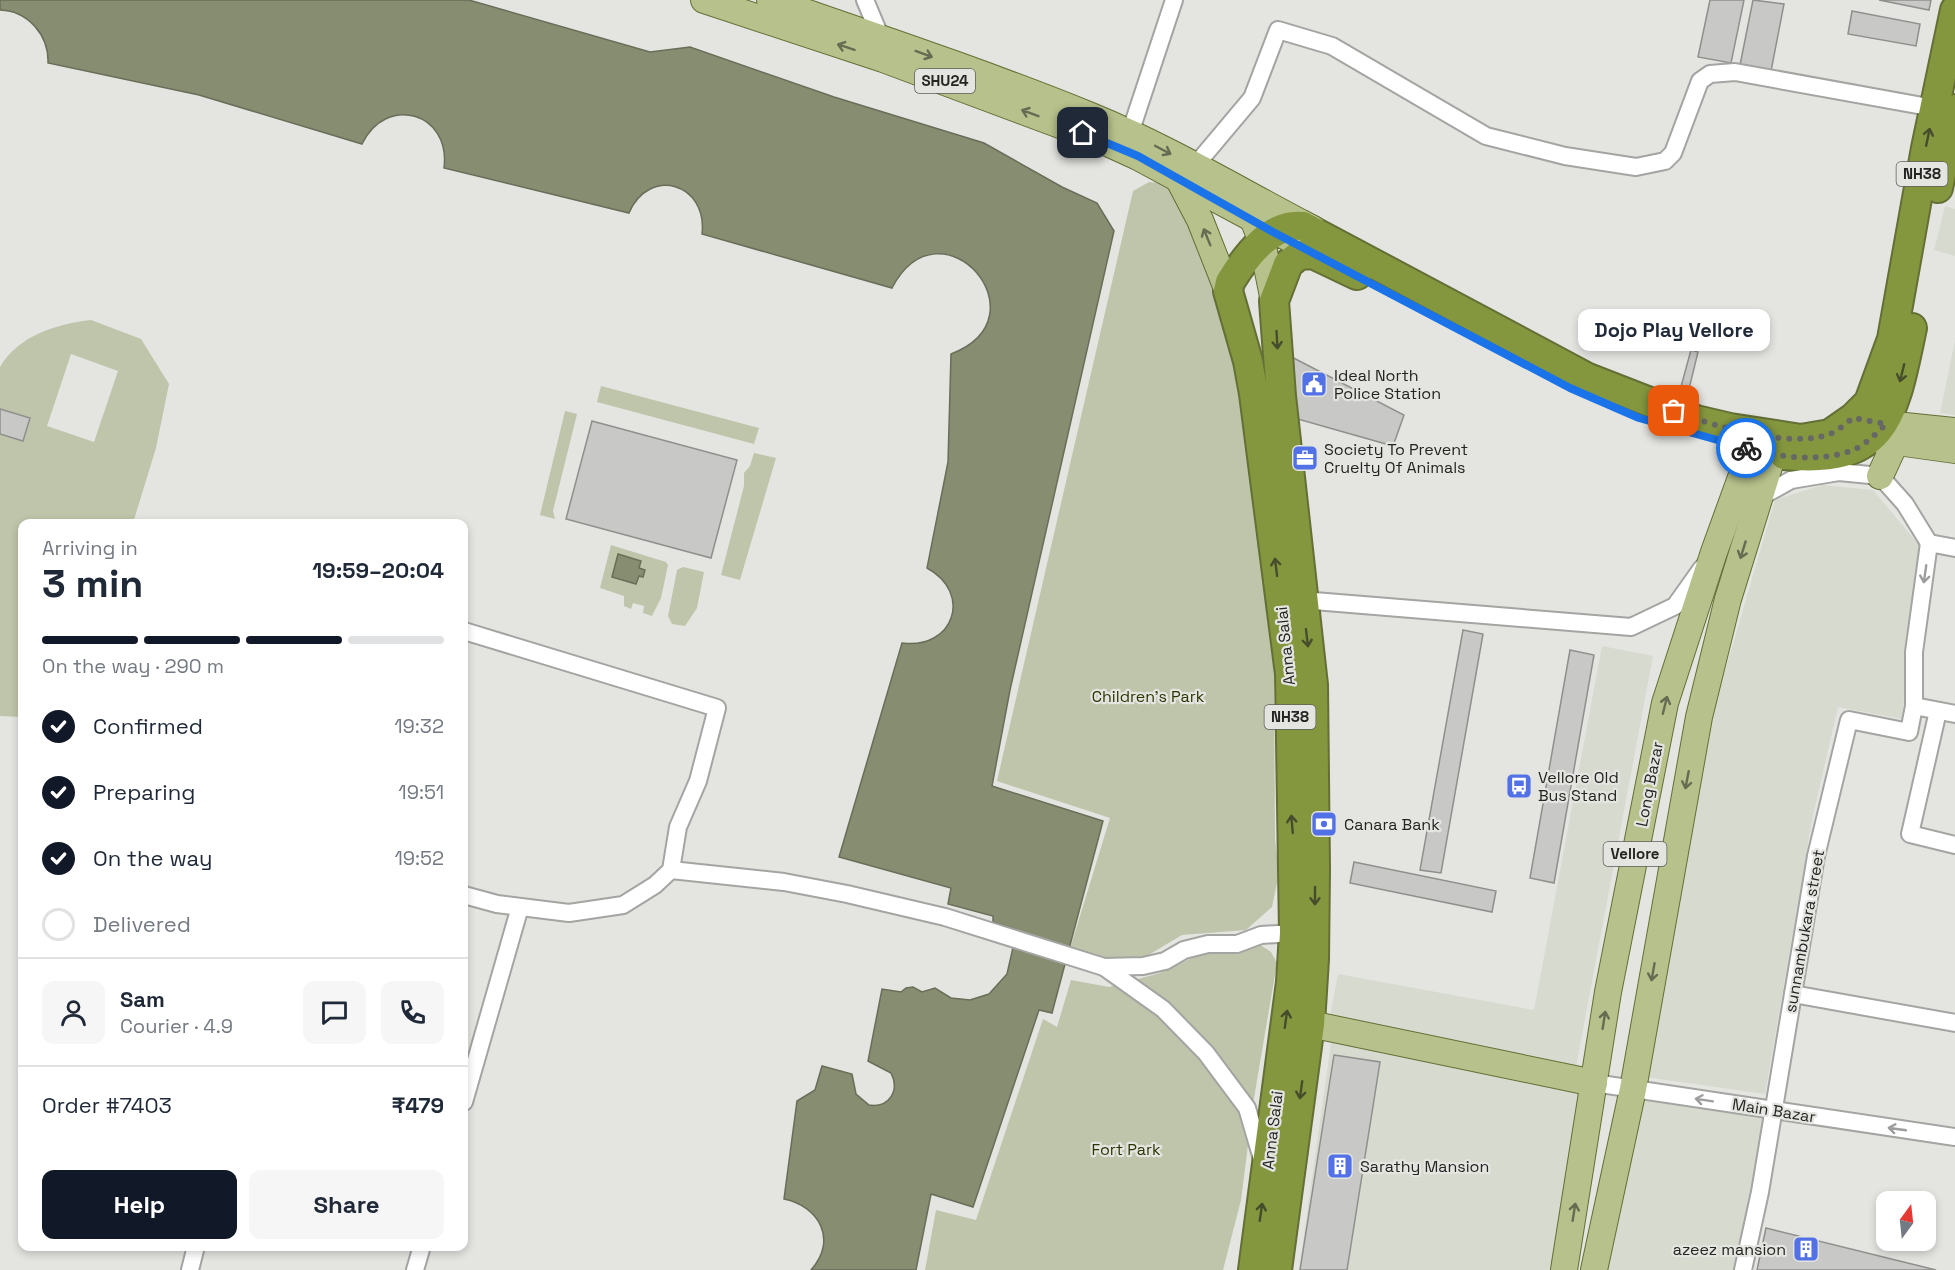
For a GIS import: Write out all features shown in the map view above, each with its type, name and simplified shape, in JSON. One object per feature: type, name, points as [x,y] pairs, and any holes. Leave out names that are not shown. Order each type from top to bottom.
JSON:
[{"type":"highway","name":"NH38","points":[[1883,430],[1869,402],[1892,339],[1945,109],[1955,10]]},
{"type":"highway","name":"NH38","points":[[1263,232],[1292,225],[1570,388],[1639,418],[1762,452],[1832,455],[1853,450],[1883,430]]},
{"type":"highway","points":[[1228,291],[1236,272],[1263,232]]},
{"type":"highway","name":"NH38","points":[[1323,245],[1588,378],[1696,420],[1730,428],[1801,439],[1830,434],[1883,430]]},
{"type":"highway","name":"Anna Salai","points":[[1277,1270],[1310,1024],[1314,959],[1313,685],[1281,396],[1274,301],[1288,264],[1299,255],[1313,254],[1323,245]]},
{"type":"highway","name":"Anna Salai","points":[[1228,291],[1248,361],[1254,394],[1290,674],[1294,933],[1291,982],[1253,1270]]},
{"type":"main road","name":"SHU24","points":[[704,0],[1000,101],[1187,173]]},
{"type":"main road","name":"SHU24","points":[[770,0],[881,38],[1092,116],[1130,133],[1187,173],[1323,245]]},
{"type":"main road","points":[[1187,173],[1241,202],[1263,232],[1274,301]]},
{"type":"main road","points":[[1187,173],[1200,220],[1228,291]]},
{"type":"main road","points":[[1883,430],[1955,431]]},
{"type":"main road","points":[[1883,430],[1955,450]]},
{"type":"main road","points":[[1880,476],[1883,430]]},
{"type":"main road","points":[[1594,1270],[1633,1089],[1700,717],[1728,599],[1760,495],[1762,452]]},
{"type":"main road","name":"Long Bazar","points":[[1564,1270],[1608,992],[1665,703],[1714,552],[1762,452]]},
{"type":"main road","points":[[1310,1024],[1594,1083]]},
{"type":"street","points":[[865,0],[881,38]]},
{"type":"street","points":[[1130,133],[1174,0]]},
{"type":"street","points":[[1187,173],[1252,98],[1278,30],[1332,46],[1486,136],[1565,156],[1636,167],[1665,161],[1673,153],[1700,81],[1710,74],[1735,72],[1945,109]]},
{"type":"street","points":[[1302,600],[1631,627],[1675,606],[1714,552],[1760,495],[1791,480],[1839,472],[1880,476],[1905,504],[1929,543],[1914,652],[1914,706],[1947,712],[1910,834],[1955,845]]},
{"type":"street","points":[[1929,543],[1955,548]]},
{"type":"street","points":[[468,632],[717,708],[698,781],[678,827],[671,870],[655,885],[623,905],[569,913],[520,907],[468,896]]},
{"type":"street","name":"sunnambukara street","points":[[1743,1270],[1816,856],[1849,720],[1910,732],[1914,706]]},
{"type":"street","points":[[671,870],[784,882],[945,917],[1104,967],[1163,1009],[1206,1053],[1247,1108],[1267,1174]]},
{"type":"street","points":[[468,1088],[520,907]]},
{"type":"street","points":[[1104,967],[1143,966],[1165,961],[1184,950],[1208,944],[1237,944],[1261,935],[1294,933]]},
{"type":"street","points":[[1793,994],[1955,1023]]},
{"type":"street","name":"Main Bazar","points":[[1594,1083],[1955,1137]]},
{"type":"street","points":[[190,1270],[195,1251]]},
{"type":"street","points":[[415,1270],[421,1251]]},
{"type":"shaded area","points":[[0,0],[469,0],[650,52],[690,47],[834,97],[984,143],[1062,187],[1097,203],[1114,231],[1010,690],[992,786],[1103,821],[1052,1013],[1039,1010],[973,1207],[931,1194],[916,1270],[811,1270],[819,1259],[823,1247],[824,1236],[821,1226],[807,1209],[784,1199],[797,1101],[815,1090],[822,1066],[852,1074],[856,1094],[869,1105],[882,1104],[891,1097],[894,1086],[891,1073],[868,1061],[882,989],[901,992],[913,987],[922,992],[935,988],[951,998],[970,1000],[989,994],[1007,974],[1017,930],[993,922],[993,916],[948,904],[951,888],[839,857],[902,643],[920,643],[934,638],[945,629],[951,618],[953,605],[950,591],[941,579],[927,568],[948,462],[951,354],[978,337],[990,315],[988,292],[976,272],[958,258],[936,254],[913,263],[892,288],[702,234],[701,217],[696,203],[687,193],[675,187],[662,186],[650,189],[638,198],[629,213],[444,168],[443,149],[438,134],[427,123],[415,116],[400,115],[386,119],[373,128],[362,144],[199,95],[48,63],[45,43],[35,26],[19,15],[0,10]]},
{"type":"shaded area","points":[[1945,206],[1955,209],[1955,256],[1934,250]]},
{"type":"shaded area","points":[[1955,341],[1955,415],[1940,413]]},
{"type":"shaded area","points":[[1822,485],[1873,490],[1919,545],[1902,719],[1838,707],[1812,820],[1765,1094],[1645,1077],[1716,702],[1775,500]]},
{"type":"shaded area","points":[[618,554],[641,561],[639,568],[645,570],[643,577],[639,576],[636,584],[612,577]]},
{"type":"shaded area","points":[[1602,646],[1653,656],[1576,1067],[1329,1021],[1338,974],[1534,1010]]},
{"type":"shaded area","points":[[1332,1036],[1586,1089],[1558,1270],[1299,1270]]},
{"type":"shaded area","points":[[1643,1097],[1764,1117],[1735,1270],[1606,1270]]},
{"type":"green space","name":"Children's Park","points":[[1149,182],[1162,183],[1179,195],[1207,270],[1230,348],[1247,444],[1274,673],[1275,839],[1279,873],[1272,907],[1246,930],[1182,935],[1145,957],[1106,961],[1069,952],[1110,818],[997,781],[1133,191]]},
{"type":"green space","points":[[91,320],[141,339],[169,384],[156,448],[134,519],[18,519],[18,717],[0,716],[0,367],[17,347],[28,339],[65,325]],"holes":[[[71,354],[118,371],[94,442],[47,426]]]},
{"type":"green space","points":[[601,386],[759,428],[754,444],[597,402]]},
{"type":"green space","points":[[565,411],[577,414],[553,511],[555,519],[540,515]]},
{"type":"green space","points":[[754,453],[776,458],[740,580],[721,575],[744,486],[744,473],[750,466]]},
{"type":"green space","points":[[611,545],[666,562],[668,565],[661,598],[652,616],[643,613],[644,606],[633,603],[631,609],[624,606],[624,596],[600,588]]},
{"type":"green space","points":[[683,567],[704,572],[697,608],[685,626],[672,624],[668,616],[677,570]]},
{"type":"green space","name":"Fort Park","points":[[1259,944],[1271,952],[1277,963],[1254,1098],[1241,1200],[1223,1270],[925,1270],[936,1210],[976,1220],[1043,1019],[1057,1027],[1071,980],[1109,987],[1160,973],[1212,951]]},
{"type":"building","points":[[1710,0],[1744,0],[1731,63],[1698,57]]},
{"type":"building","points":[[1753,0],[1784,4],[1771,71],[1740,65]]},
{"type":"building","points":[[1879,0],[1931,0],[1929,10]]},
{"type":"building","points":[[1852,11],[1920,24],[1916,46],[1848,34]]},
{"type":"building","points":[[1691,350],[1698,352],[1687,397],[1679,394]]},
{"type":"building","name":"Ideal North Police Station","points":[[1282,352],[1404,415],[1393,446],[1287,416]]},
{"type":"building","points":[[0,409],[30,418],[23,441],[0,434]]},
{"type":"building","points":[[592,421],[737,460],[711,558],[566,519]]},
{"type":"building","points":[[1463,630],[1483,634],[1441,873],[1420,870]]},
{"type":"building","points":[[1570,650],[1594,655],[1554,883],[1530,878]]},
{"type":"building","points":[[1354,862],[1496,891],[1492,912],[1350,883]]},
{"type":"building","name":"Sarathy Mansion","points":[[1334,1055],[1380,1062],[1347,1270],[1300,1270]]},
{"type":"building","name":"azeez mansion","points":[[1766,1228],[1936,1270],[1757,1270]]},
{"type":"way so far","points":[[1674,411],[1696,420],[1730,428],[1801,439],[1830,434],[1853,418],[1886,424],[1853,450],[1832,455],[1794,456],[1746,448]]},
{"type":"place","name":"Ideal North Police Station","points":[[1314,384]]},
{"type":"place","name":"Dojo Play Vellore","points":[[1674,411]]},
{"type":"place","name":"Society To Prevent Cruelty Of Animals","points":[[1305,458]]},
{"type":"place","name":"Vellore Old Bus Stand","points":[[1519,786]]},
{"type":"place","name":"Canara Bank","points":[[1324,824]]},
{"type":"place","name":"Sarathy Mansion","points":[[1340,1166]]},
{"type":"place","name":"azeez mansion","points":[[1806,1249]]},
{"type":"route","points":[[1083,133],[1138,156],[1273,232],[1327,258],[1570,388],[1639,418],[1746,448]]}]
